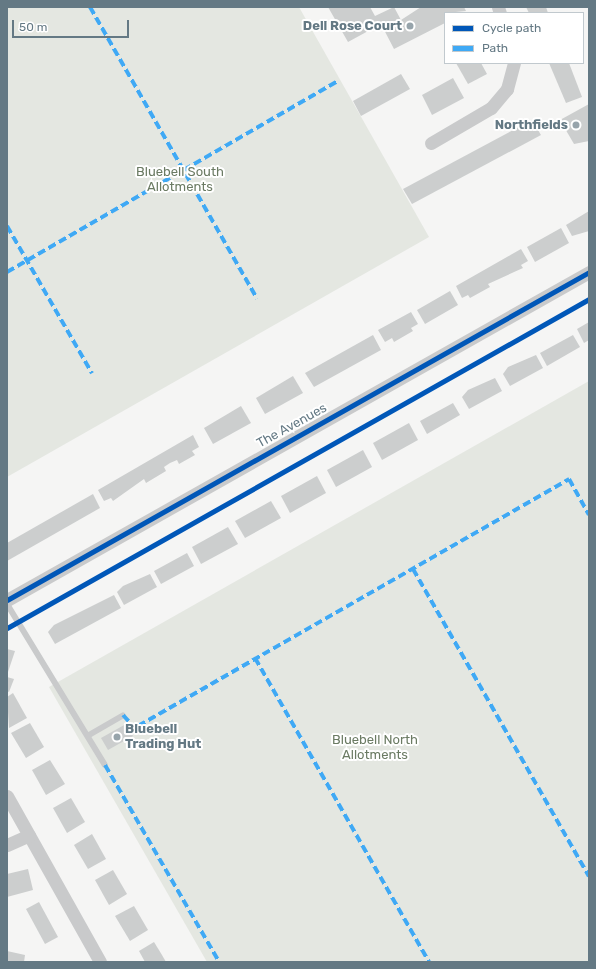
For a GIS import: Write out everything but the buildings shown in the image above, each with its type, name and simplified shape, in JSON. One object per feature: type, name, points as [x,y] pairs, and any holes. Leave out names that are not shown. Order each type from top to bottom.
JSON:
[{"type":"street","points":[[431,143],[491,108],[507,89],[514,64]]},
{"type":"street","name":"The Avenues","points":[[7,600],[589,272]]},
{"type":"street","points":[[7,796],[100,962]]},
{"type":"street","points":[[7,845],[29,835]]},
{"type":"lane","points":[[7,604],[89,735],[105,765]]},
{"type":"lane","points":[[89,735],[123,715]]},
{"type":"green space","name":"Bluebell South Allotments","points":[[7,7],[299,7],[429,237],[7,477]]},
{"type":"green space","name":"Bluebell North Allotments","points":[[589,381],[589,962],[207,962],[49,687]]},
{"type":"marked path","points":[[90,7],[257,299]]},
{"type":"marked path","points":[[7,272],[338,81]]},
{"type":"marked path","points":[[7,226],[92,373]]},
{"type":"marked path","points":[[123,715],[132,725],[138,726],[569,479],[589,515]]},
{"type":"marked path","points":[[413,569],[589,876]]},
{"type":"marked path","points":[[255,658],[429,962]]},
{"type":"marked path","points":[[105,765],[219,962]]},
{"type":"cycle path","points":[[7,600],[589,272]]},
{"type":"cycle path","points":[[7,628],[589,299]]},
{"type":"place","name":"Dell Rose Court","points":[[410,26]]},
{"type":"place","name":"Northfields","points":[[576,125]]},
{"type":"place","name":"Bluebell Trading Hut","points":[[117,737]]}]
